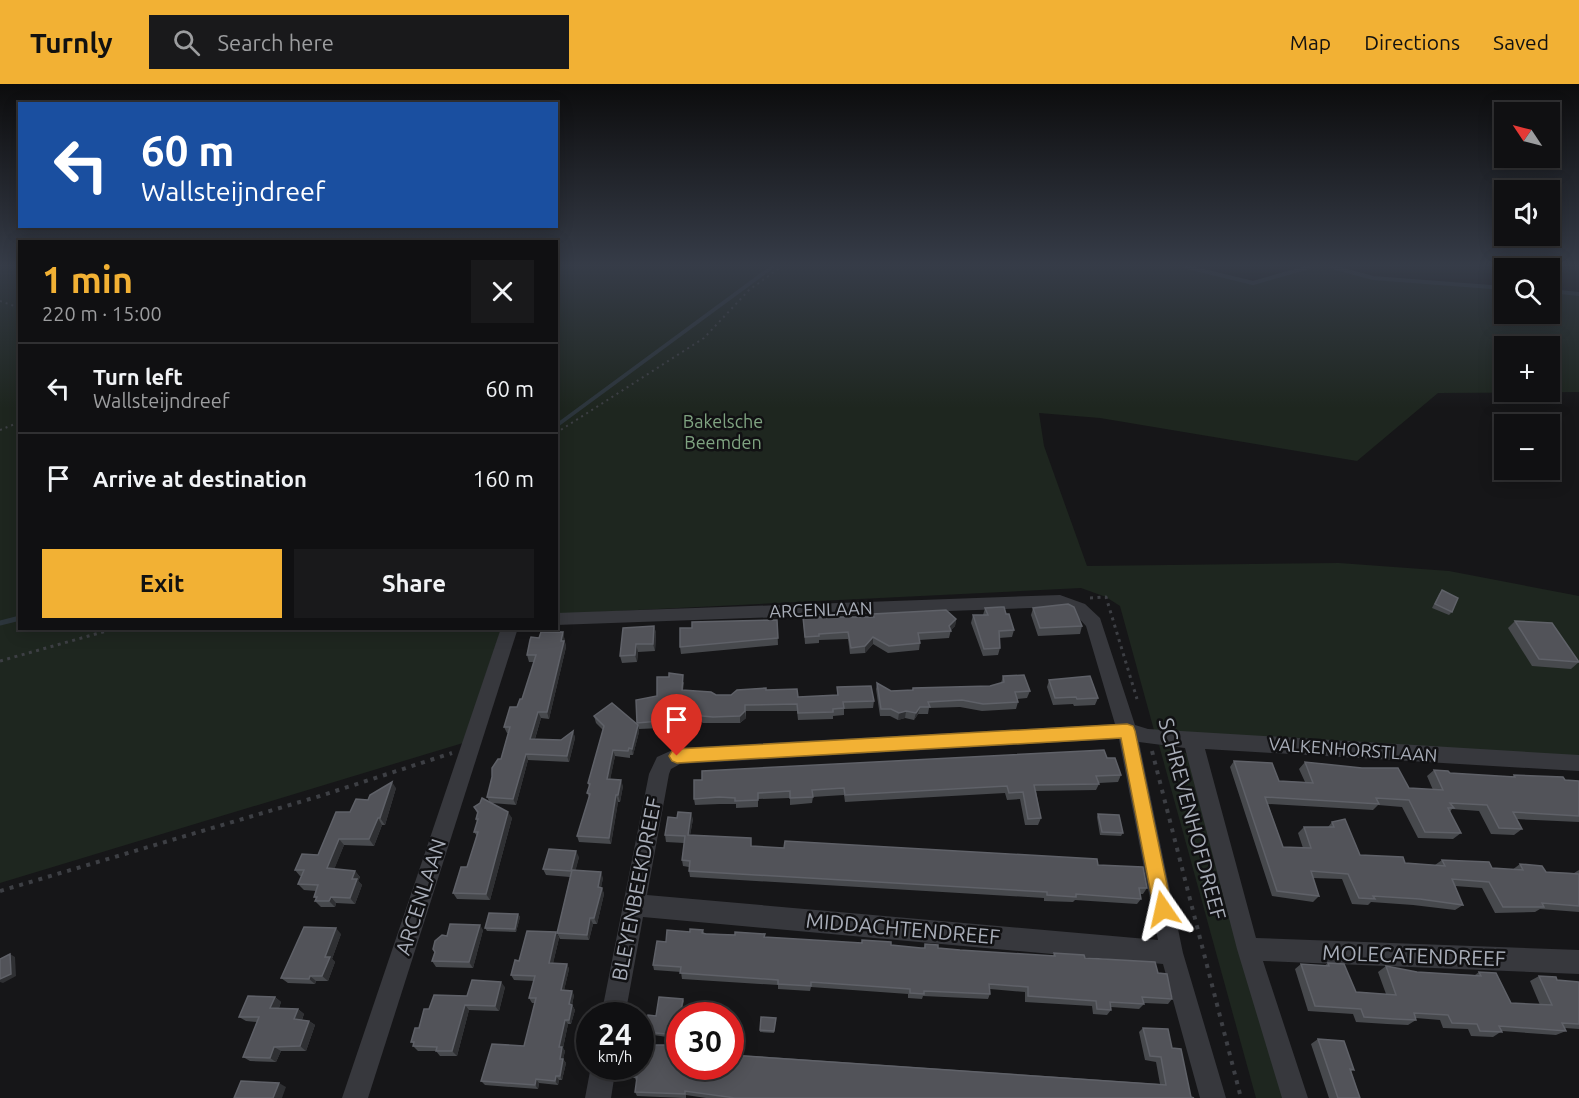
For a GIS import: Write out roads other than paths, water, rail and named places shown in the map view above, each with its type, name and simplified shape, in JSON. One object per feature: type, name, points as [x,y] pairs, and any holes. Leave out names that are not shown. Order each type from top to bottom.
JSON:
[{"type":"street","name":"ARCENLAAN","points":[[558,620],[1060,601],[1084,612],[1094,623],[1138,734]]},
{"type":"street","name":"ARCENLAAN","points":[[355,1098],[509,630]]},
{"type":"street","name":"VALKENHORSTLAAN","points":[[664,763],[677,756],[1138,734],[1193,740],[1579,763]]},
{"type":"street","points":[[1138,734],[1172,953],[1213,1098]]},
{"type":"street","points":[[1193,740],[1248,949],[1295,1098]]},
{"type":"street","name":"BLEYENBEEKDREEF","points":[[616,1002],[659,774],[664,763]]},
{"type":"street","name":"MIDDACHTENDREEF","points":[[633,905],[1172,953]]},
{"type":"street","name":"MOLECATENDREEF","points":[[1248,949],[1579,962]]},
{"type":"street","points":[[598,1098],[601,1080]]},
{"type":"waterway","points":[[558,425],[708,314]]},
{"type":"waterway","points":[[0,623],[18,618]]},
{"type":"park label","name":"Bakelsche Beemden","points":[[723,432]]}]
